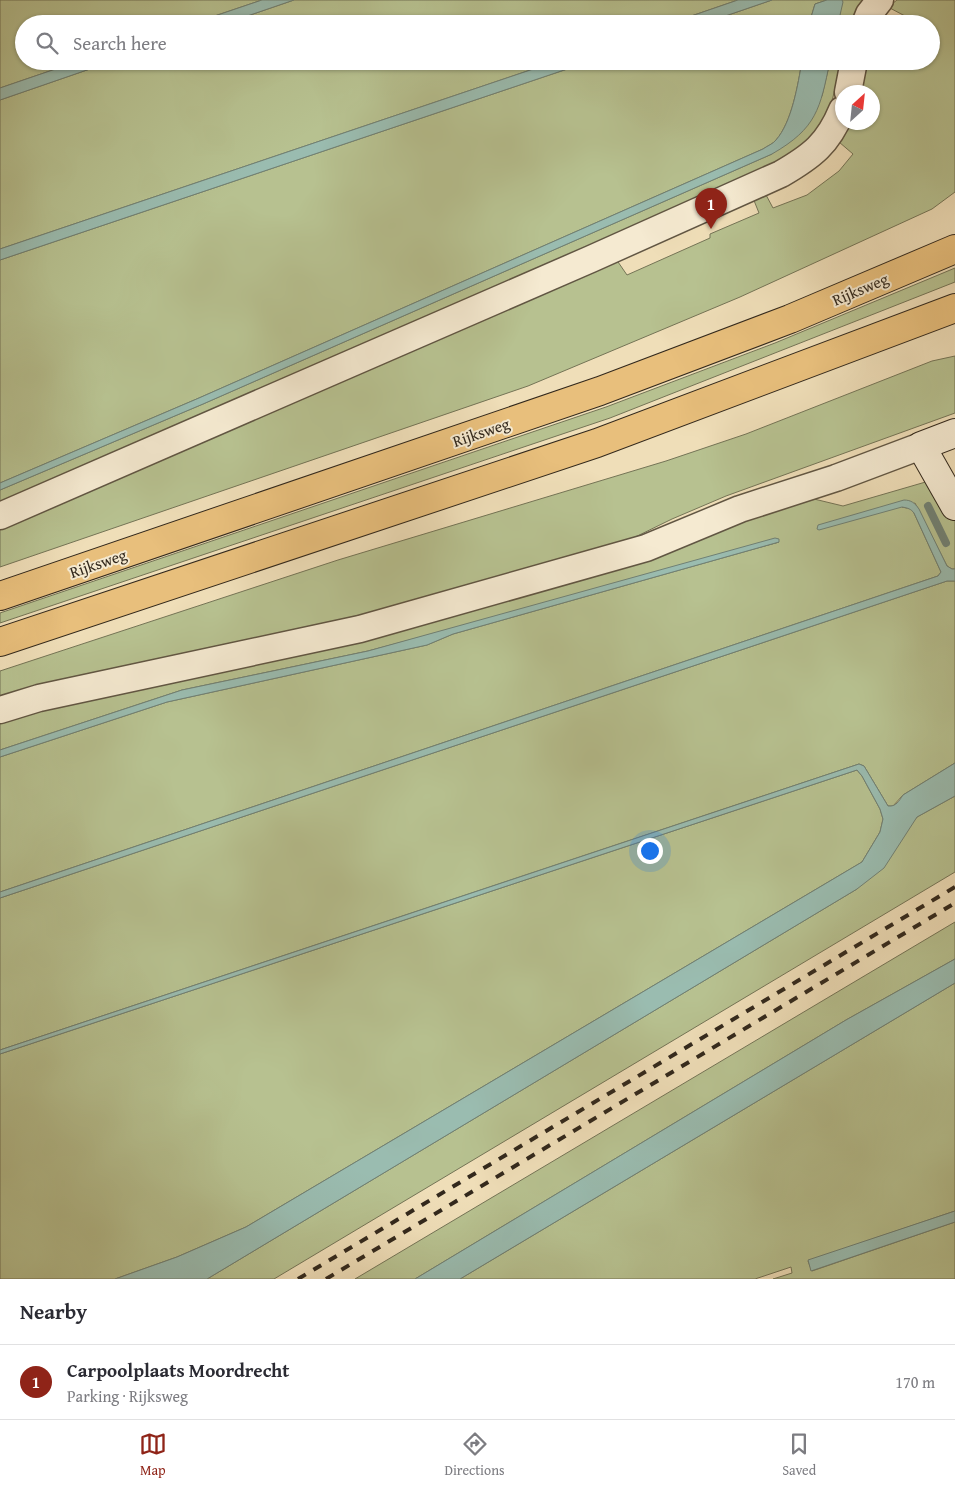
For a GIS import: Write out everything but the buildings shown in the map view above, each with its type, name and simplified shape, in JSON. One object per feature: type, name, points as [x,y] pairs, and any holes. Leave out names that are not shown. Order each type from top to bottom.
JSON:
[{"type":"highway","name":"Rijksweg","points":[[0,596],[600,391],[790,319],[955,249]]},
{"type":"highway","points":[[0,642],[596,443],[955,308]]},
{"type":"street","points":[[869,15],[880,0]]},
{"type":"street","points":[[849,85],[852,70]]},
{"type":"street","points":[[0,516],[582,263],[781,174],[804,161],[826,141],[835,124]]},
{"type":"street","points":[[0,710],[39,698],[360,629],[646,548],[740,510],[836,478],[955,433]]},
{"type":"street","points":[[921,446],[955,506]]},
{"type":"green space","points":[[0,0],[262,0],[218,15],[15,15],[15,70],[53,70],[0,88]]},
{"type":"green space","points":[[294,0],[738,0],[694,15],[250,15]]},
{"type":"green space","points":[[772,0],[827,0],[815,4],[812,15],[728,15]]},
{"type":"green space","points":[[842,0],[863,0],[856,15],[840,15]]},
{"type":"green space","points":[[897,0],[955,0],[955,192],[932,209],[740,297],[528,386],[0,567],[0,527],[616,259],[627,275],[710,238],[710,234],[759,213],[753,198],[765,193],[773,208],[807,195],[839,171],[853,154],[839,142],[845,130],[880,130],[880,85],[861,85],[864,70],[940,70],[940,15],[903,15],[888,7]]},
{"type":"green space","points":[[87,70],[530,70],[0,249],[0,100]]},
{"type":"green space","points":[[564,70],[801,70],[794,102],[782,132],[775,141],[763,149],[199,398],[0,483],[0,260]]},
{"type":"green space","points":[[828,70],[839,70],[831,106],[825,119],[808,143],[776,163],[0,506],[0,490],[203,404],[772,154],[822,96]]},
{"type":"green space","points":[[955,268],[955,282],[610,418],[0,623],[0,613],[606,407],[775,343]]},
{"type":"green space","points":[[955,356],[955,413],[726,496],[625,542],[433,598],[298,632],[0,698],[0,671],[338,560],[666,461],[746,434],[932,361]]},
{"type":"green space","points":[[929,481],[944,501],[955,521],[955,569],[947,566],[915,503],[902,507],[911,509],[914,513],[941,572],[938,576],[0,892],[0,757],[167,702],[427,645],[453,634],[779,542],[368,651],[182,690],[0,750],[0,719],[739,522],[814,499],[843,506]]},
{"type":"green space","points":[[947,581],[955,581],[955,763],[903,795],[893,806],[888,806],[864,766],[859,764],[0,1050],[0,898]]},
{"type":"green space","points":[[857,770],[880,809],[883,819],[880,832],[862,862],[246,1227],[177,1257],[115,1279],[0,1279],[0,1054]]},
{"type":"green space","points":[[955,796],[955,872],[274,1279],[207,1279],[857,889],[917,817]]},
{"type":"green space","points":[[955,922],[955,959],[846,1020],[415,1279],[355,1279]]},
{"type":"green space","points":[[955,983],[955,1211],[808,1261],[812,1271],[955,1222],[955,1279],[773,1279],[792,1273],[791,1267],[755,1279],[460,1279]]},
{"type":"water","points":[[262,0],[294,0],[250,15],[218,15]]},
{"type":"water","points":[[738,0],[772,0],[728,15],[694,15]]},
{"type":"water","points":[[827,0],[842,0],[843,2],[840,15],[812,15],[815,4]]},
{"type":"water","points":[[53,70],[87,70],[0,100],[0,88]]},
{"type":"water","points":[[530,70],[564,70],[0,260],[0,249]]},
{"type":"water","points":[[800,70],[828,70],[823,92],[814,116],[799,135],[772,154],[203,404],[0,490],[0,483],[199,398],[763,149],[775,141],[782,132],[794,102]]},
{"type":"water","points":[[904,500],[913,502],[919,509],[947,566],[955,569],[955,581],[947,581],[0,898],[0,892],[938,576],[941,572],[914,513],[908,508],[902,507],[817,529],[818,525]]},
{"type":"water","points":[[775,538],[779,539],[779,542],[453,634],[427,645],[167,702],[0,757],[0,750],[182,690],[368,651]]},
{"type":"water","points":[[955,763],[955,796],[917,817],[884,868],[857,889],[207,1279],[115,1279],[177,1257],[246,1227],[862,862],[880,832],[883,819],[880,809],[862,776],[857,770],[0,1054],[0,1050],[859,764],[864,766],[888,806],[893,806],[903,795]]},
{"type":"water","points":[[955,959],[955,983],[460,1279],[415,1279],[846,1020]]},
{"type":"water","points":[[955,1211],[955,1222],[811,1271],[808,1260]]},
{"type":"waterway","points":[[928,506],[946,543]]},
{"type":"railway","points":[[298,1279],[955,887]]},
{"type":"railway","points":[[326,1279],[955,903]]},
{"type":"place","name":"Carpoolplaats Moordrecht","points":[[711,229]]}]
